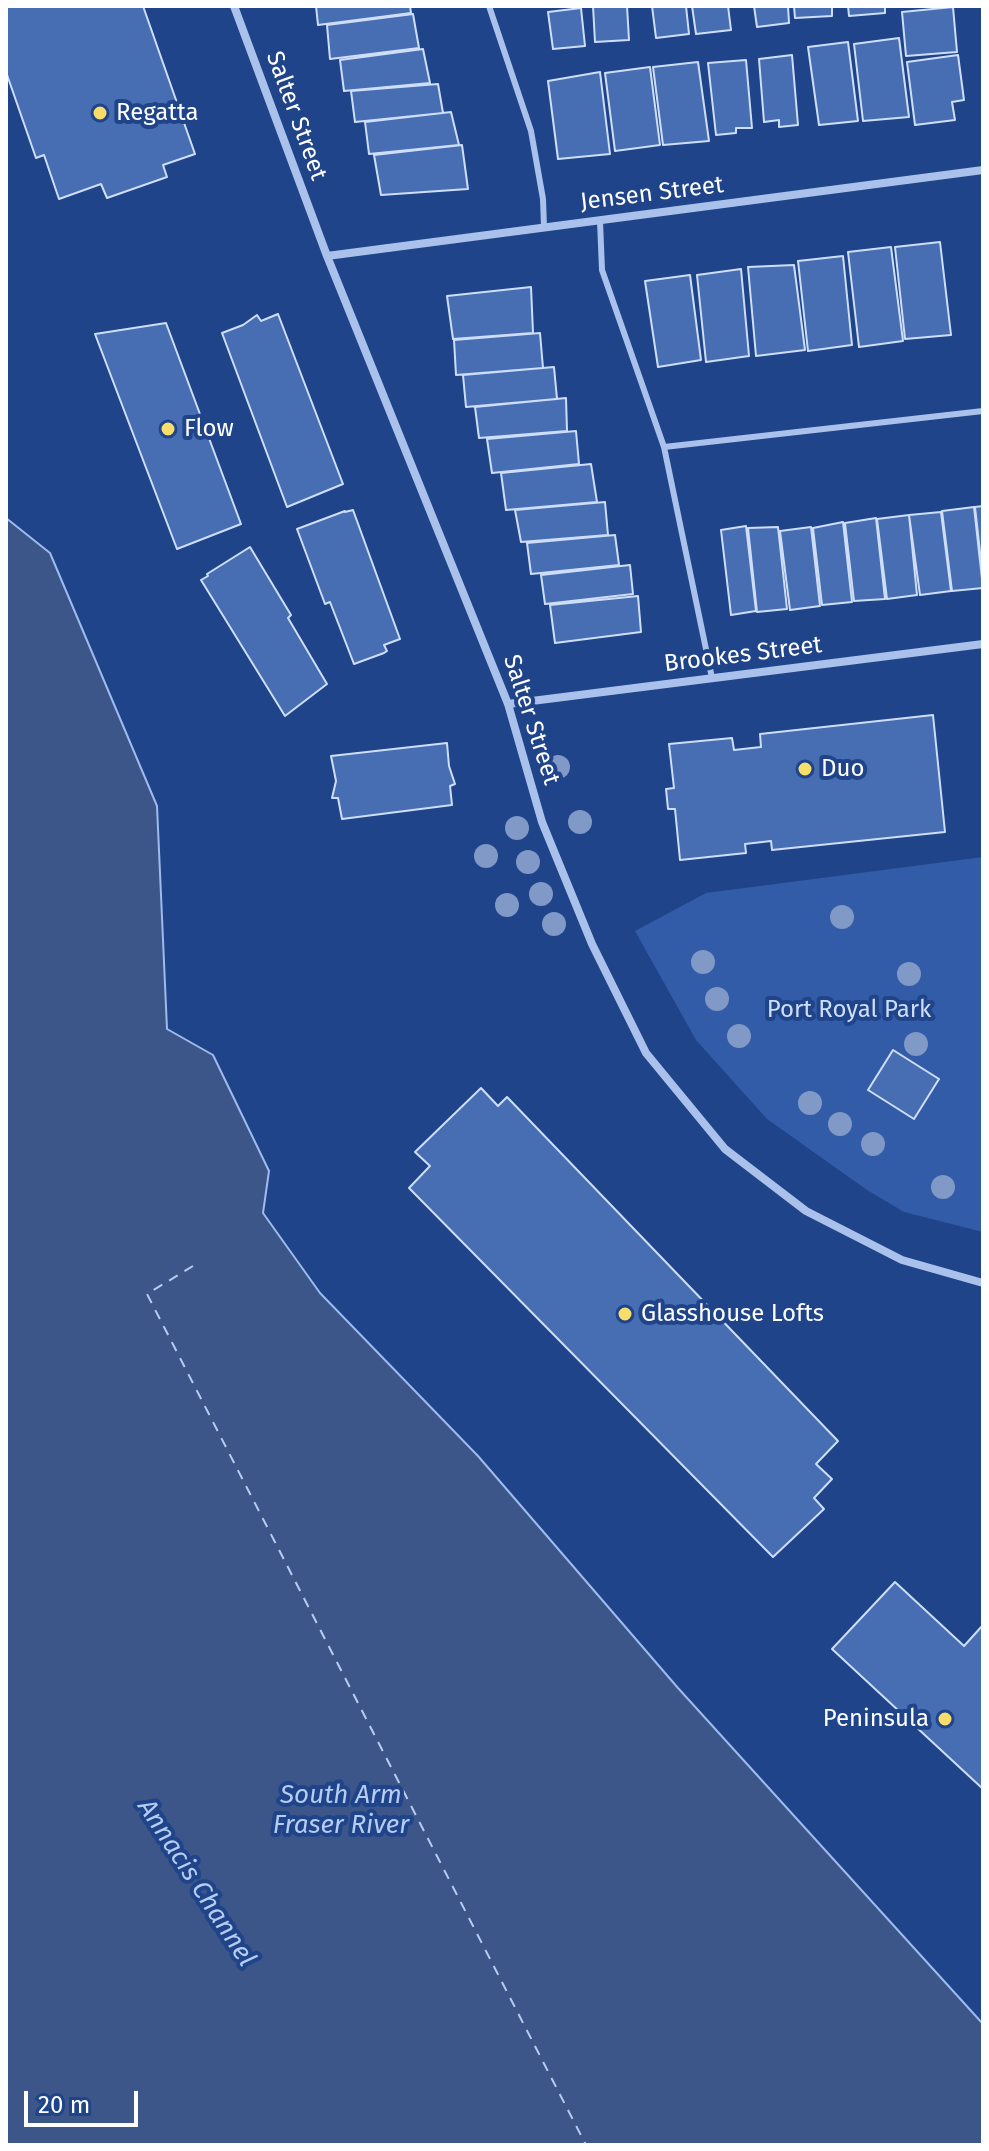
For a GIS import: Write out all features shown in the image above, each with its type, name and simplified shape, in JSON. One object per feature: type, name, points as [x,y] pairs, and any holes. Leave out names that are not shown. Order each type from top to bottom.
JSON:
[{"type":"street","name":"Salter Street","points":[[234,6],[327,256],[508,704],[542,822],[592,944],[646,1053],[725,1149],[806,1211],[902,1260],[983,1283]]},
{"type":"street","name":"Jensen Street","points":[[327,256],[983,170]]},
{"type":"street","name":"Brookes Street","points":[[508,704],[983,644]]},
{"type":"lane","points":[[489,6],[531,131],[543,199],[544,227]]},
{"type":"lane","points":[[600,221],[602,270],[664,447],[712,678]]},
{"type":"lane","points":[[664,447],[983,411]]},
{"type":"green space","name":"Port Royal Park","points":[[983,857],[983,1232],[904,1212],[867,1190],[767,1119],[696,1040],[635,931],[706,893]]},
{"type":"water","name":"South Arm Fraser River","points":[[6,518],[50,553],[157,806],[167,1029],[213,1055],[269,1171],[263,1213],[320,1293],[478,1456],[678,1688],[983,2024],[983,2145],[6,2145]]},
{"type":"building","name":"Regatta","points":[[6,6],[143,6],[195,154],[163,165],[167,177],[107,198],[101,184],[59,199],[44,155],[36,158],[6,72]]},
{"type":"building","points":[[316,6],[410,6],[411,13],[318,25]]},
{"type":"building","points":[[593,6],[627,6],[629,40],[595,42]]},
{"type":"building","points":[[652,6],[686,6],[689,34],[656,38]]},
{"type":"building","points":[[692,6],[728,6],[731,30],[696,34]]},
{"type":"building","points":[[754,6],[788,6],[789,23],[757,27]]},
{"type":"building","points":[[794,6],[832,6],[832,16],[795,18]]},
{"type":"building","points":[[848,6],[885,6],[885,13],[849,16]]},
{"type":"building","points":[[953,7],[957,52],[906,56],[902,12]]},
{"type":"building","points":[[581,8],[585,46],[553,49],[548,12]]},
{"type":"building","points":[[413,14],[419,48],[330,59],[327,25]]},
{"type":"building","points":[[899,38],[909,117],[863,121],[854,44]]},
{"type":"building","points":[[848,42],[858,121],[819,125],[808,47]]},
{"type":"building","points":[[423,49],[430,83],[344,91],[340,60]]},
{"type":"building","points":[[792,55],[798,125],[779,127],[779,120],[764,122],[759,59]]},
{"type":"building","points":[[958,55],[964,100],[952,102],[955,120],[915,125],[907,62]]},
{"type":"building","points":[[746,60],[752,128],[736,128],[736,133],[716,135],[708,63]]},
{"type":"building","points":[[698,62],[709,141],[663,145],[653,67]]},
{"type":"building","points":[[650,67],[660,145],[615,151],[605,73]]},
{"type":"building","points":[[600,72],[610,154],[558,159],[548,81]]},
{"type":"building","points":[[438,84],[443,113],[355,122],[351,91]]},
{"type":"building","points":[[451,112],[459,145],[369,154],[365,122]]},
{"type":"building","points":[[462,145],[468,189],[381,195],[374,155]]},
{"type":"building","points":[[940,242],[951,335],[905,339],[895,247]]},
{"type":"building","points":[[891,247],[903,341],[859,347],[848,252]]},
{"type":"building","points":[[843,256],[852,345],[808,351],[798,261]]},
{"type":"building","points":[[794,265],[805,350],[756,356],[748,267]]},
{"type":"building","points":[[741,269],[749,356],[706,362],[697,275]]},
{"type":"building","points":[[690,275],[701,360],[658,367],[645,281]]},
{"type":"building","points":[[531,287],[533,333],[453,339],[447,296]]},
{"type":"building","name":"Flow","points":[[278,314],[343,484],[287,507],[222,333],[243,325],[257,315],[261,321]]},
{"type":"building","name":"Flow","points":[[166,323],[241,524],[177,549],[95,334]]},
{"type":"building","points":[[540,333],[543,368],[456,375],[454,340]]},
{"type":"building","points":[[554,367],[557,399],[466,407],[463,375]]},
{"type":"building","points":[[566,398],[567,431],[479,438],[475,407]]},
{"type":"building","points":[[576,431],[579,464],[492,473],[487,439]]},
{"type":"building","points":[[591,464],[597,502],[506,510],[501,473]]},
{"type":"building","points":[[605,502],[608,535],[521,542],[515,510]]},
{"type":"building","points":[[983,506],[983,579],[975,507]]},
{"type":"building","points":[[974,507],[983,588],[952,591],[942,511]]},
{"type":"building","points":[[353,510],[400,639],[384,645],[387,651],[384,653],[354,664],[330,602],[325,604],[297,529]]},
{"type":"building","points":[[941,512],[951,591],[920,595],[909,515]]},
{"type":"building","points":[[909,515],[917,595],[887,599],[877,519]]},
{"type":"building","points":[[876,518],[885,599],[854,601],[845,523]]},
{"type":"building","points":[[843,522],[852,602],[822,605],[813,528]]},
{"type":"building","points":[[746,526],[756,611],[731,615],[721,530]]},
{"type":"building","points":[[778,527],[787,609],[757,612],[748,528]]},
{"type":"building","points":[[811,527],[820,606],[790,610],[780,531]]},
{"type":"building","points":[[615,535],[619,565],[531,574],[527,543]]},
{"type":"building","points":[[250,547],[291,615],[288,618],[327,684],[285,716],[201,580]]},
{"type":"building","points":[[630,565],[633,594],[545,604],[541,575]]},
{"type":"building","points":[[638,596],[641,632],[555,643],[550,605]]},
{"type":"building","name":"Duo","points":[[933,715],[945,832],[772,850],[771,841],[745,844],[746,853],[680,860],[675,809],[668,809],[666,789],[674,788],[669,744],[732,738],[734,750],[761,747],[760,734]]},
{"type":"building","points":[[447,743],[449,766],[455,784],[450,786],[452,805],[342,819],[338,798],[332,798],[336,781],[331,756]]},
{"type":"building","points":[[893,1050],[939,1079],[914,1119],[868,1090]]},
{"type":"building","name":"Glasshouse Lofts","points":[[481,1088],[498,1106],[507,1097],[838,1441],[816,1464],[832,1479],[814,1498],[824,1509],[773,1557],[409,1188],[430,1166],[415,1152]]},
{"type":"building","name":"Peninsula","points":[[895,1582],[964,1646],[983,1625],[983,1789],[832,1649]]},
{"type":"ferry route","points":[[193,1266],[147,1294],[586,2145]]},
{"type":"place","name":"Regatta","points":[[100,113]]},
{"type":"place","name":"Flow","points":[[168,429]]},
{"type":"place","name":"Duo","points":[[805,769]]},
{"type":"place","name":"Glasshouse Lofts","points":[[625,1314]]},
{"type":"place","name":"Peninsula","points":[[945,1719]]},
{"type":"water label","name":"Annacis Channel","points":[[196,1883]]}]
